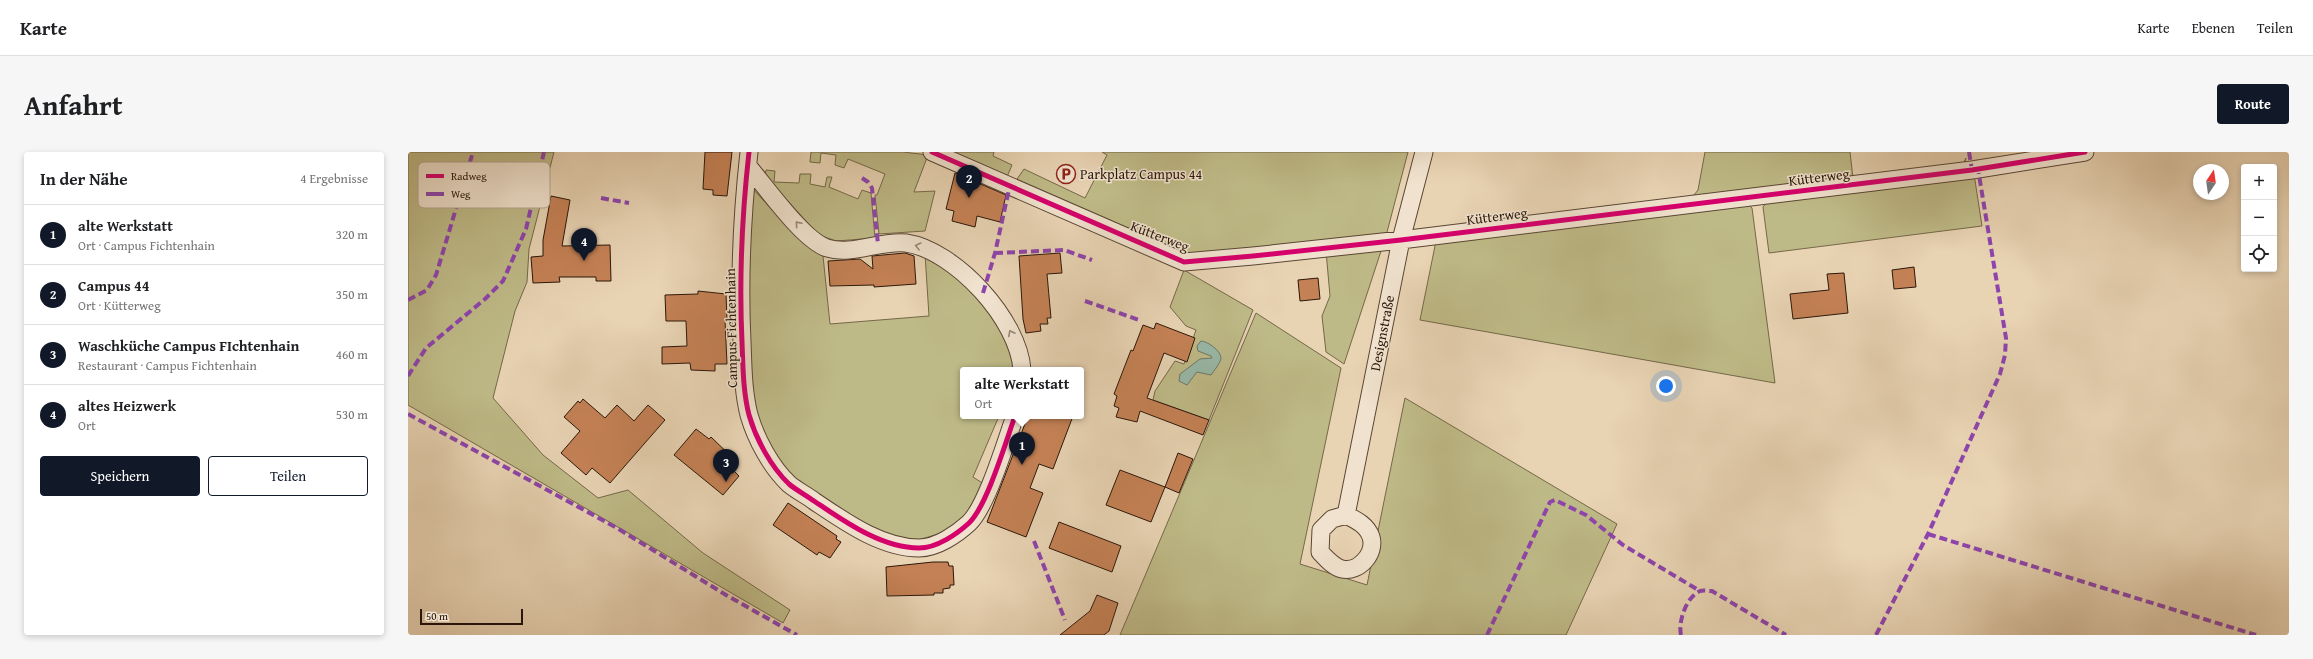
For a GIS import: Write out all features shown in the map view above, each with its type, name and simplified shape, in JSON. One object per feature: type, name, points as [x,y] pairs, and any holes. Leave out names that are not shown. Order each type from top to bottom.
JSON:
[{"type":"street","name":"Kütterweg","points":[[932,152],[1184,262],[1401,240],[1972,170],[2085,152]]},
{"type":"street","name":"Designstraße","points":[[1346,515],[1401,240],[1424,152]]},
{"type":"street","name":"Campus Fichtenhain","points":[[748,159],[810,239],[828,248],[851,249],[886,243],[905,243],[922,247],[951,263],[983,293],[1010,330],[1020,352],[1022,367]]},
{"type":"street","name":"Campus Fichtenhain","points":[[748,159],[740,306],[744,393],[760,444],[790,484],[850,525],[900,546],[920,548],[946,540],[970,522],[982,504],[1014,419]]},
{"type":"shaded area","points":[[408,152],[554,152],[550,168],[550,162],[418,162],[418,208],[540,208],[529,249],[527,282],[515,311],[493,398],[543,455],[598,498],[628,490],[703,553],[790,610],[783,623],[408,405]]},
{"type":"shaded area","points":[[811,152],[903,152],[928,155],[914,192],[935,191],[925,231],[879,234],[875,195],[877,195],[885,174],[848,159],[844,168],[835,165],[836,155],[821,153],[820,163],[810,162]]},
{"type":"shaded area","points":[[953,152],[994,152],[993,156],[1012,165],[1006,179]]},
{"type":"shaded area","points":[[1102,152],[1408,152],[1386,236],[1186,258],[1015,182],[1024,169],[1085,198],[1107,155]]},
{"type":"shaded area","points":[[1705,152],[1850,152],[1853,178],[1962,166],[1966,158],[1964,166],[1689,197],[1694,195],[1698,190]]},
{"type":"shaded area","points":[[766,170],[775,171],[774,182],[799,183],[800,174],[811,174],[810,184],[825,187],[827,177],[832,177],[829,187],[858,199],[862,190],[871,193],[875,238],[836,241],[819,235],[765,176]]},
{"type":"shaded area","points":[[1974,174],[1982,226],[1769,253],[1763,207],[1767,202]]},
{"type":"shaded area","points":[[753,189],[795,235],[823,256],[830,324],[929,316],[925,254],[956,274],[984,302],[1010,342],[1017,367],[960,367],[960,419],[998,419],[973,477],[984,484],[968,513],[945,532],[918,540],[890,536],[851,519],[801,484],[783,467],[765,440],[749,388],[746,261]]},
{"type":"shaded area","points":[[1749,205],[1752,208],[1775,383],[1420,320],[1436,241]]},
{"type":"shaded area","points":[[1383,245],[1344,364],[1326,352],[1322,316],[1330,296],[1326,251]]},
{"type":"shaded area","points":[[1184,270],[1253,310],[1209,420],[1153,400],[1155,391],[1175,361],[1184,364],[1196,330],[1186,326],[1170,307]]},
{"type":"shaded area","points":[[1256,313],[1341,368],[1300,564],[1367,585],[1405,398],[1617,524],[1566,635],[1120,635]]},
{"type":"shaded area","points":[[1201,341],[1204,341],[1214,347],[1221,356],[1221,359],[1211,375],[1197,372],[1187,385],[1179,381],[1180,374],[1200,359],[1212,358],[1211,356],[1198,351],[1197,346]]},
{"type":"building","points":[[705,152],[732,152],[727,196],[713,195],[713,190],[703,189]]},
{"type":"building","points":[[955,173],[1006,195],[1000,222],[977,216],[975,227],[952,221],[954,211],[946,209]]},
{"type":"building","points":[[551,196],[570,200],[562,246],[610,245],[611,281],[596,281],[596,277],[559,277],[560,282],[533,283],[531,257],[543,256],[543,240]]},
{"type":"building","points":[[905,253],[914,256],[916,284],[874,287],[874,285],[830,286],[828,261],[860,259],[873,269],[872,256]]},
{"type":"building","points":[[1060,253],[1062,273],[1047,274],[1051,318],[1047,318],[1048,324],[1040,324],[1041,331],[1026,333],[1023,319],[1019,256]]},
{"type":"building","points":[[1914,267],[1916,287],[1894,289],[1892,270]]},
{"type":"building","points":[[1844,273],[1848,313],[1793,319],[1790,294],[1829,290],[1827,274]]},
{"type":"building","points":[[1318,278],[1320,299],[1300,301],[1298,280]]},
{"type":"building","points":[[698,291],[726,294],[727,320],[725,320],[727,364],[715,364],[715,371],[691,370],[690,363],[662,364],[662,347],[687,346],[686,321],[666,321],[665,295],[698,294]]},
{"type":"building","points":[[1156,323],[1195,338],[1187,362],[1164,353],[1147,398],[1209,420],[1203,435],[1140,411],[1137,422],[1116,417],[1119,408],[1114,406],[1117,396],[1114,394],[1131,350],[1133,351],[1143,325],[1154,329]]},
{"type":"building","points":[[583,399],[605,418],[617,405],[634,421],[648,405],[665,420],[610,483],[592,468],[586,475],[561,453],[580,431],[564,417],[578,401],[580,403]]},
{"type":"building","points":[[1027,419],[1072,419],[1053,469],[1039,464],[1030,488],[1043,493],[1026,537],[987,522]]},
{"type":"building","points":[[696,429],[709,439],[711,437],[737,462],[731,468],[739,476],[723,495],[674,455]]},
{"type":"building","points":[[1178,453],[1193,459],[1179,493],[1165,487]]},
{"type":"building","points":[[1120,470],[1165,487],[1151,522],[1106,505]]},
{"type":"building","points":[[788,503],[837,536],[836,539],[841,542],[830,558],[819,552],[817,555],[773,525]]},
{"type":"building","points":[[1059,522],[1121,546],[1112,572],[1049,548]]},
{"type":"building","points":[[933,562],[948,562],[949,566],[953,566],[954,585],[950,585],[950,588],[943,589],[943,593],[934,593],[934,595],[887,596],[886,567]]},
{"type":"building","points":[[1097,595],[1118,603],[1109,631],[1104,635],[1060,635],[1090,611]]},
{"type":"marked path","points":[[470,162],[473,152]]},
{"type":"marked path","points":[[542,162],[544,152]]},
{"type":"marked path","points":[[1969,152],[1972,170]]},
{"type":"marked path","points":[[1876,635],[1928,534],[2000,374],[2005,355],[2006,338],[1978,169]]},
{"type":"marked path","points":[[862,178],[868,182],[872,188],[878,244]]},
{"type":"marked path","points":[[983,293],[995,253],[1010,185]]},
{"type":"marked path","points":[[601,198],[629,203]]},
{"type":"marked path","points":[[408,300],[427,290],[436,275],[456,208]]},
{"type":"marked path","points":[[408,376],[426,348],[485,299],[503,281],[526,229],[531,208]]},
{"type":"marked path","points":[[995,253],[1064,250],[1092,260]]},
{"type":"marked path","points":[[1085,301],[1139,320]]},
{"type":"marked path","points":[[408,414],[617,528],[726,595],[797,635]]},
{"type":"marked path","points":[[1487,635],[1550,502],[1555,500],[1586,515],[1623,545],[1700,591]]},
{"type":"marked path","points":[[1928,534],[2256,635]]},
{"type":"marked path","points":[[1034,541],[1065,620]]},
{"type":"marked path","points":[[1681,635],[1680,630],[1684,610],[1695,594],[1700,591],[1712,591],[1786,635]]},
{"type":"cycle path","points":[[749,152],[743,223],[741,271],[741,318],[744,388],[749,415],[756,434],[770,461],[782,477],[789,484],[850,525],[877,538],[905,547],[919,548],[933,546],[959,532],[976,515],[989,488],[1014,419]]},
{"type":"cycle path","points":[[932,152],[1184,262],[1401,240],[1972,170],[2085,152]]},
{"type":"place","name":"Parkplatz Campus 44","points":[[1066,174]]},
{"type":"place","name":"Campus 44","points":[[969,198]]},
{"type":"place","name":"altes Heizwerk","points":[[584,261]]},
{"type":"place","name":"alte Werkstatt","points":[[1022,465]]},
{"type":"place","name":"Waschküche Campus FIchtenhain","points":[[726,482]]}]
